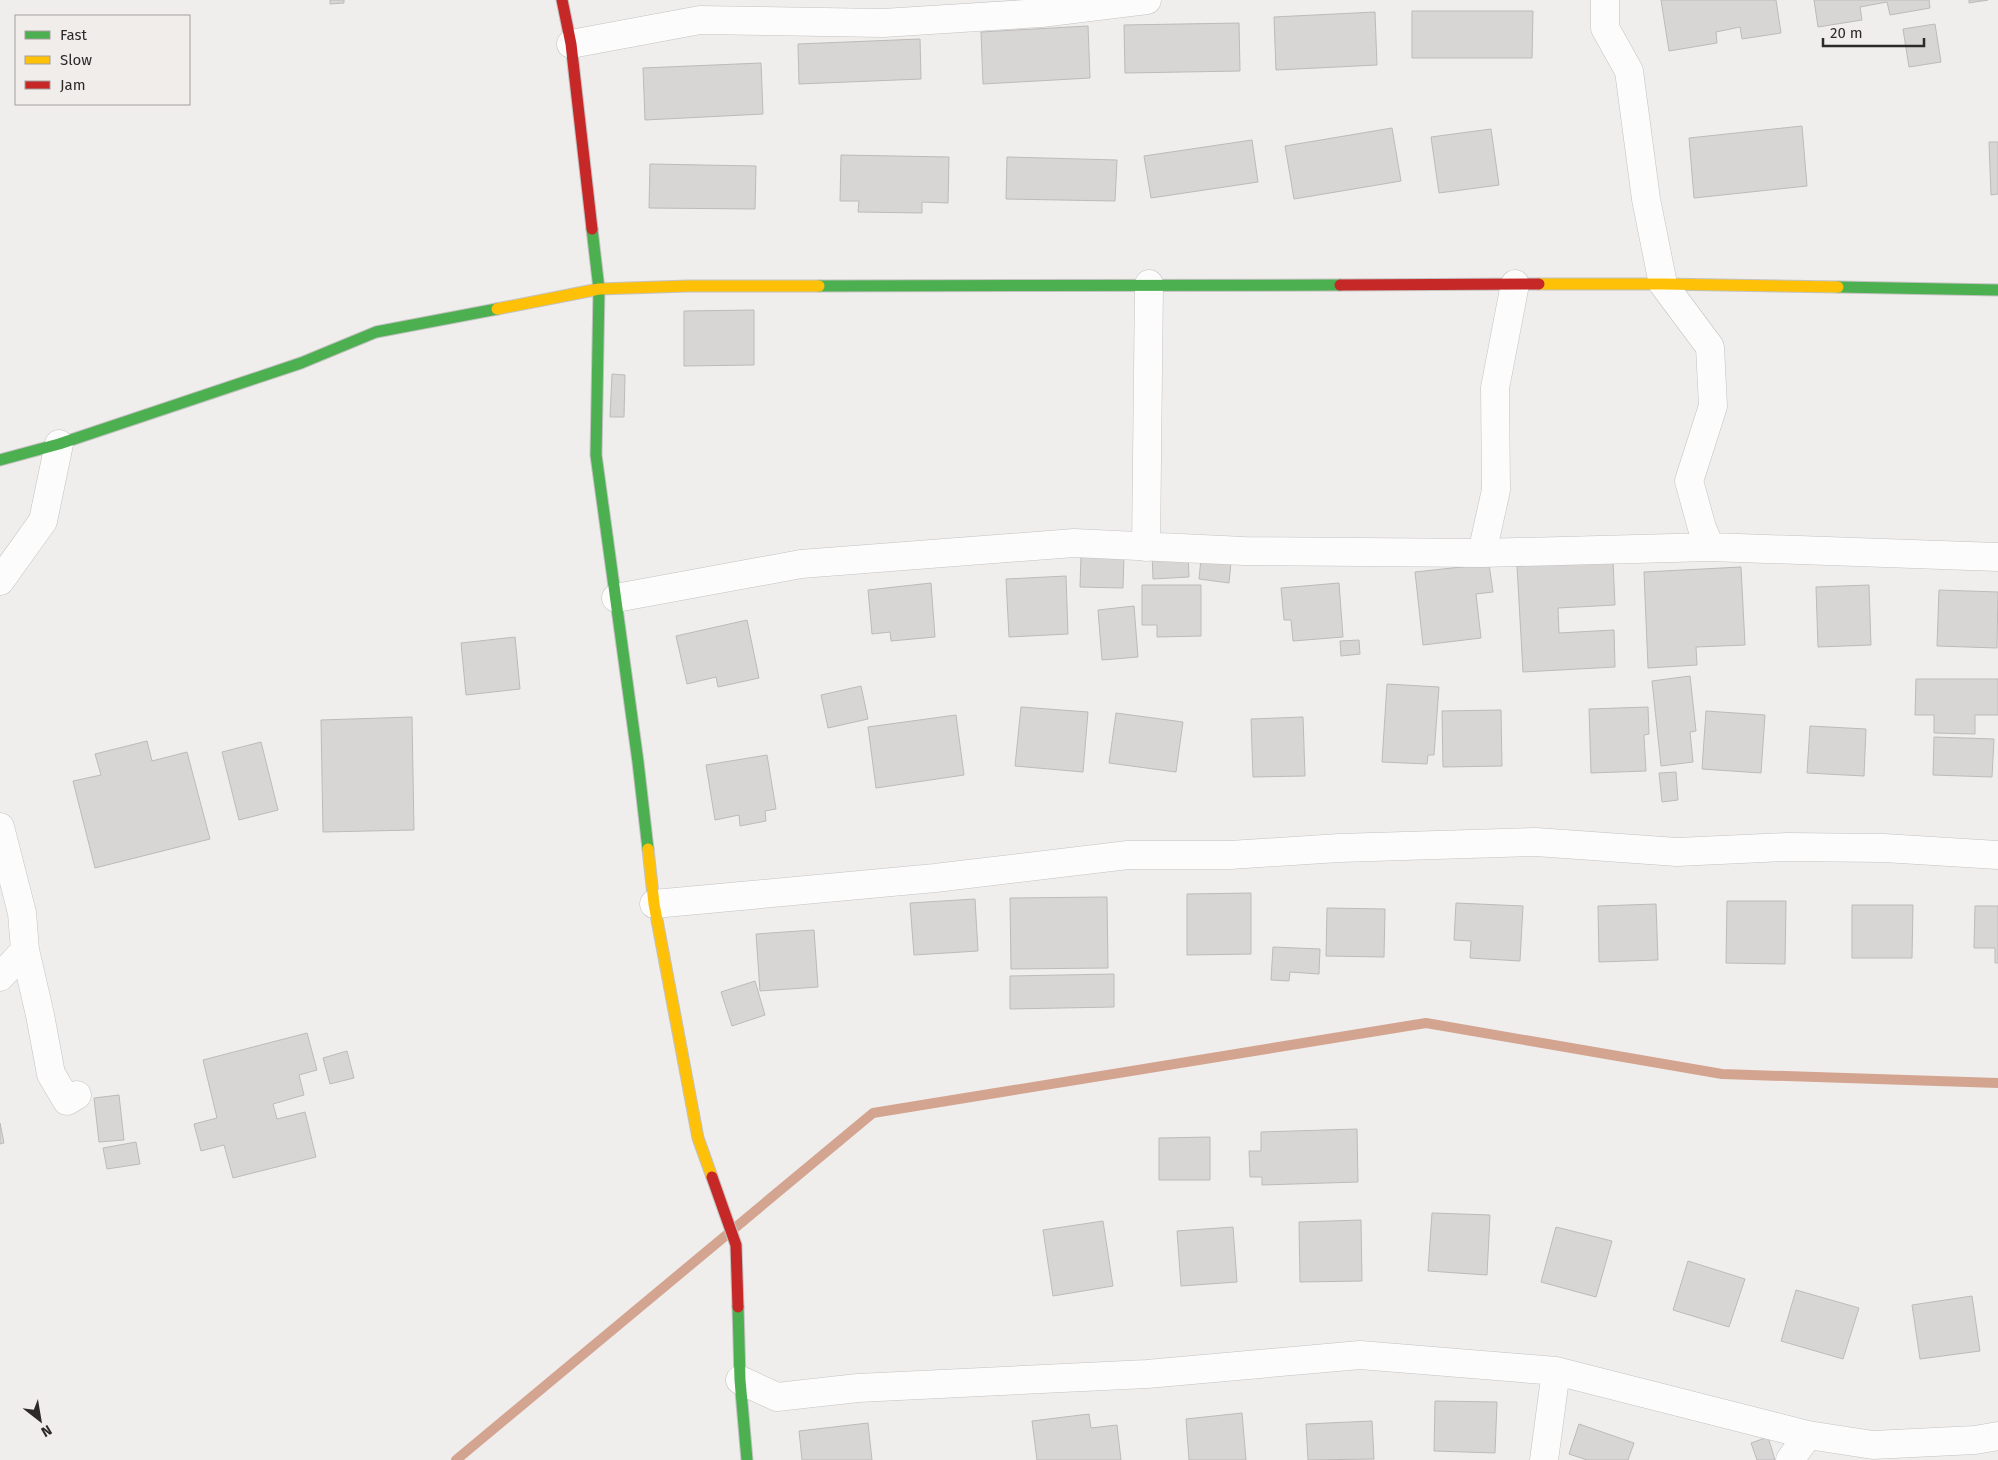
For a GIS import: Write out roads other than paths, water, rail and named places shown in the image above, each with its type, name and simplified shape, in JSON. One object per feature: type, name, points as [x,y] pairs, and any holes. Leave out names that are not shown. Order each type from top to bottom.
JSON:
[{"type":"street","points":[[562,0],[571,44],[599,289],[596,455],[638,762],[654,904],[698,1138],[736,1245],[740,1380],[747,1460]]},
{"type":"street","points":[[571,44],[700,20],[883,23],[1041,13],[1146,0]]},
{"type":"street","points":[[1605,0],[1605,28],[1629,71],[1646,199],[1663,284],[1710,347],[1713,406],[1689,481],[1702,528],[1710,547]]},
{"type":"street","points":[[1146,547],[1149,284]]},
{"type":"street","points":[[1482,553],[1496,490],[1495,388],[1515,284]]},
{"type":"street","points":[[0,460],[59,444],[301,363],[376,332],[599,289],[698,286],[1663,284],[1998,290]]},
{"type":"street","points":[[0,581],[43,521],[59,444]]},
{"type":"street","points":[[616,598],[801,564],[1074,543],[1244,551],[1482,553],[1710,547],[1998,557]]},
{"type":"street","points":[[0,827],[22,913],[25,950],[51,1074],[68,1101],[78,1095]]},
{"type":"street","points":[[654,904],[935,878],[1128,855],[1230,856],[1339,848],[1536,842],[1677,852],[1807,847],[1884,848],[1998,855]]},
{"type":"street","points":[[0,977],[25,950]]},
{"type":"street","points":[[740,1380],[777,1397],[858,1388],[1147,1374],[1360,1355],[1556,1371],[1808,1435],[1874,1445],[1975,1440],[1998,1436]]},
{"type":"street","points":[[1544,1460],[1556,1371]]},
{"type":"street","points":[[1790,1460],[1808,1435]]},
{"type":"waterway","points":[[456,1460],[873,1113],[1426,1023],[1722,1074],[1998,1083]]}]
